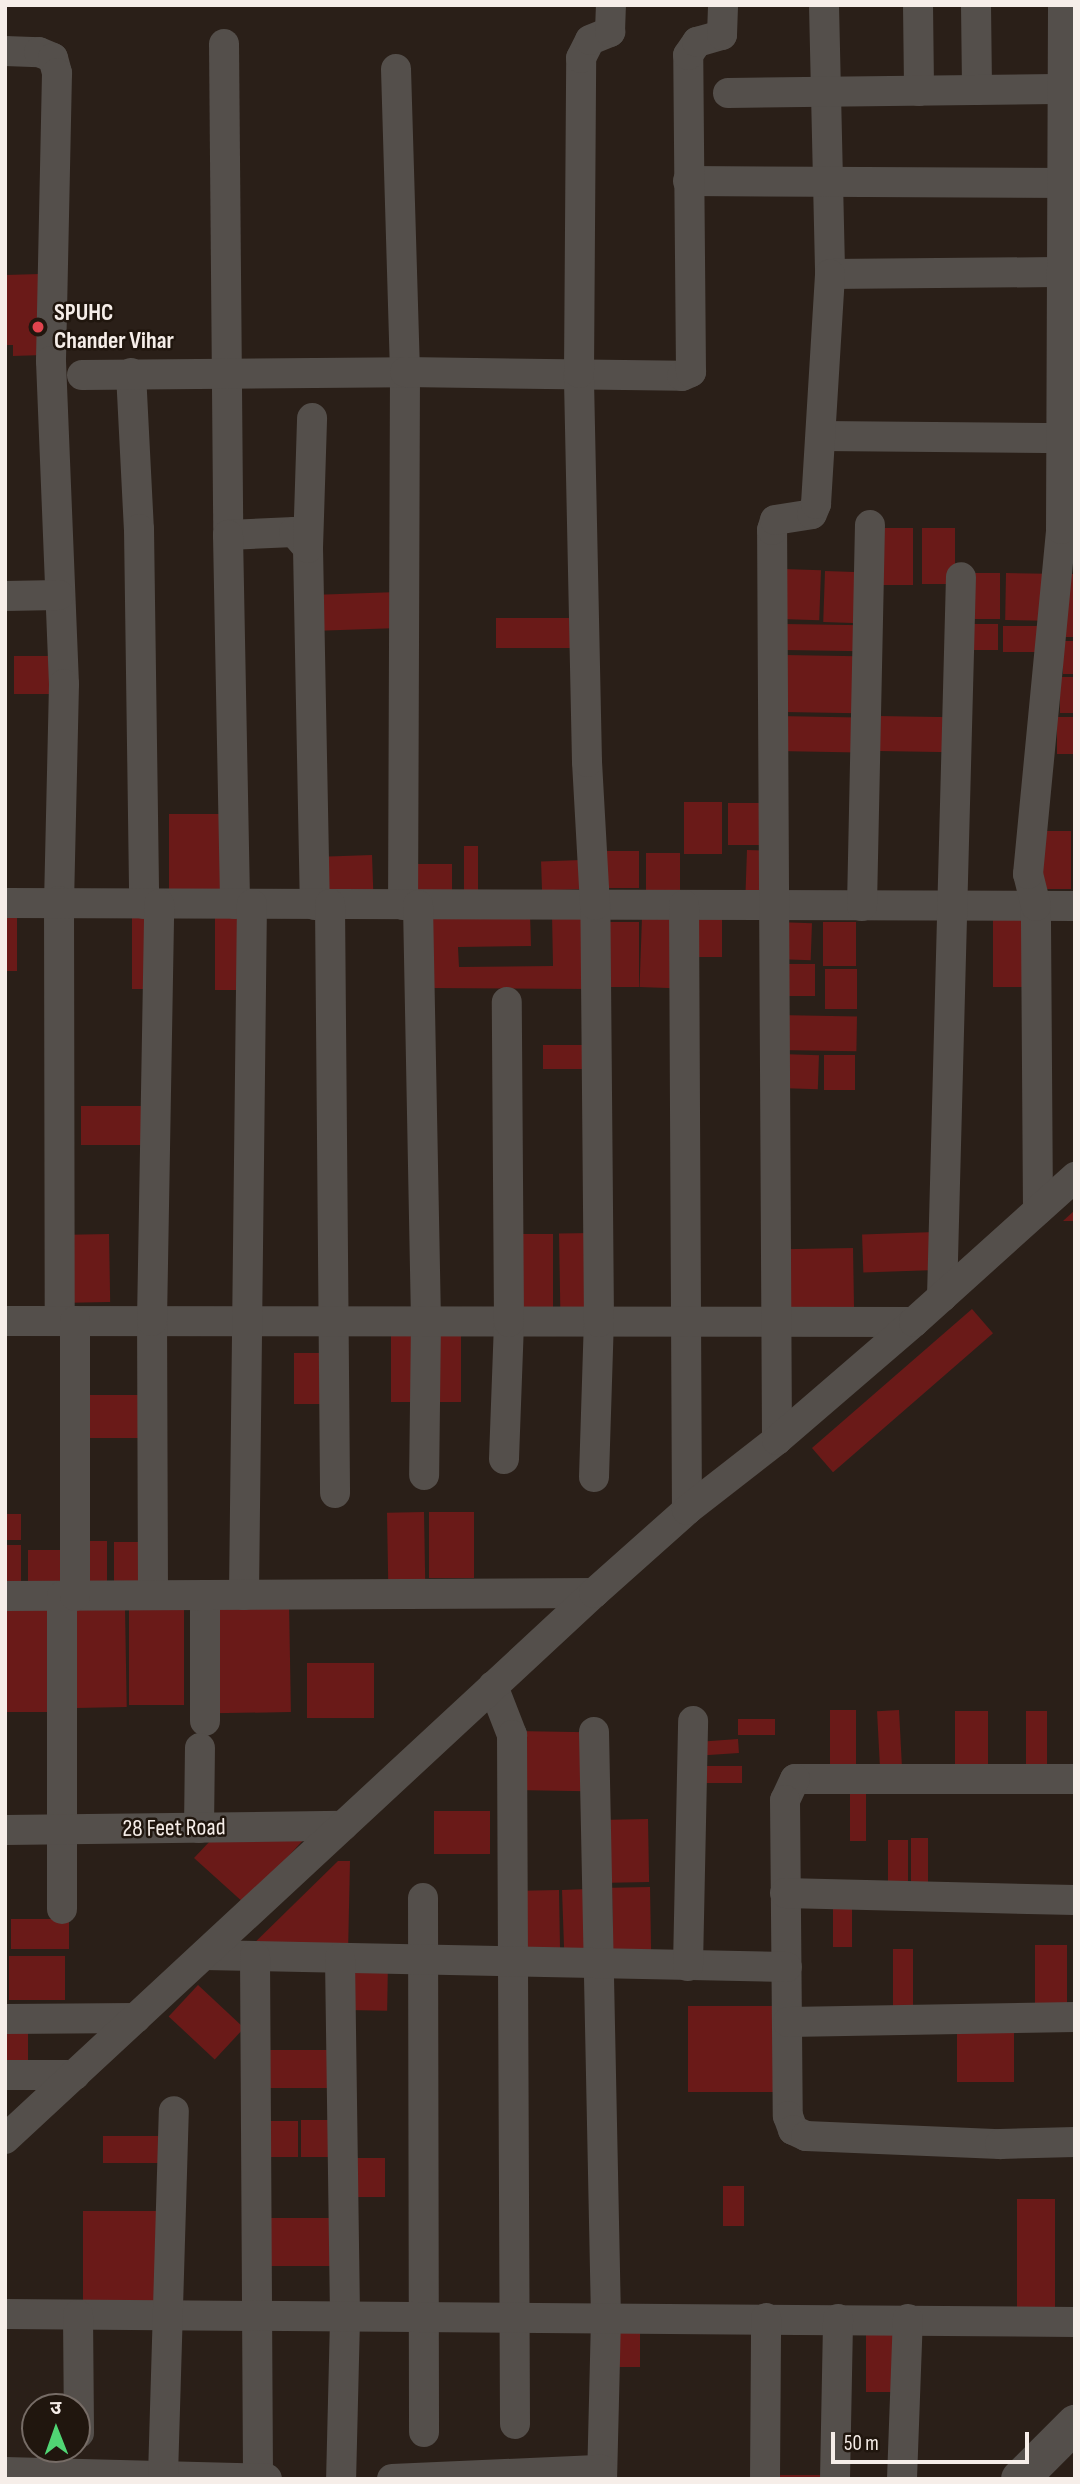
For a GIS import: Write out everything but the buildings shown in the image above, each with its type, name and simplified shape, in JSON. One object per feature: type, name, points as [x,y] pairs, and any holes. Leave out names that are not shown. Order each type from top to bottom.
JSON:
[{"type":"street","points":[[594,1477],[600,1322],[595,905],[587,762],[579,373],[581,58],[590,40],[610,32],[611,5]]},
{"type":"street","points":[[82,375],[405,372],[682,376],[691,372],[688,55],[697,42],[722,35],[723,5]]},
{"type":"street","points":[[778,1440],[772,530],[775,520],[812,514],[822,436],[830,274],[824,5]]},
{"type":"street","points":[[918,5],[919,91]]},
{"type":"street","points":[[976,5],[977,90]]},
{"type":"street","points":[[1038,1210],[1036,906],[1028,874],[1031,827],[1041,761],[1068,515],[1068,90],[1062,5]]},
{"type":"street","points":[[224,44],[223,373],[243,904],[244,1595]]},
{"type":"street","points":[[5,51],[39,52],[53,58],[57,73],[51,361],[64,684],[59,901],[68,1321],[68,1596],[60,1829],[62,1909]]},
{"type":"street","points":[[396,69],[405,372],[410,905],[426,1322],[424,1475]]},
{"type":"street","points":[[728,93],[1068,90]]},
{"type":"street","points":[[688,181],[1069,183]]},
{"type":"street","points":[[830,274],[1068,272]]},
{"type":"street","points":[[131,373],[152,904],[153,1595]]},
{"type":"street","points":[[312,418],[308,548],[334,1322],[335,1493]]},
{"type":"street","points":[[822,436],[1068,438]]},
{"type":"street","points":[[862,906],[870,525]]},
{"type":"street","points":[[228,535],[294,532],[308,548]]},
{"type":"street","points":[[942,1297],[961,577]]},
{"type":"street","points":[[5,596],[60,595]]},
{"type":"street","points":[[5,903],[59,901],[152,904],[1075,905]]},
{"type":"street","points":[[684,905],[687,1510]]},
{"type":"street","points":[[504,1460],[509,1322],[506,1002]]},
{"type":"street","points":[[5,2139],[594,1593],[687,1510],[778,1440],[1075,1177]]},
{"type":"street","points":[[5,1321],[914,1322]]},
{"type":"street","points":[[5,1596],[594,1593]]},
{"type":"street","points":[[199,1828],[205,1595]]},
{"type":"street","points":[[493,1686],[512,1735],[510,1961],[515,2424]]},
{"type":"street","points":[[688,1966],[694,1721]]},
{"type":"street","points":[[392,2479],[602,2474],[606,2318],[594,1732]]},
{"type":"street","points":[[1075,1779],[795,1779],[785,1800],[789,2124],[798,2134],[1000,2144],[1075,2142]]},
{"type":"street","name":"28 Feet Road","points":[[5,1829],[343,1826]]},
{"type":"street","points":[[785,1894],[1075,1900]]},
{"type":"street","points":[[423,1898],[426,2318],[424,2432]]},
{"type":"street","points":[[204,1955],[597,1965],[787,1966]]},
{"type":"street","points":[[255,1956],[258,2479]]},
{"type":"street","points":[[340,1958],[345,2319],[341,2479]]},
{"type":"street","points":[[788,2022],[1075,2017]]},
{"type":"street","points":[[5,2019],[136,2018]]},
{"type":"street","points":[[5,2075],[75,2074]]},
{"type":"street","points":[[163,2476],[174,2111]]},
{"type":"street","points":[[5,2314],[345,2319],[766,2318],[1075,2322]]},
{"type":"street","points":[[78,2315],[79,2393]]},
{"type":"street","points":[[765,2479],[766,2318]]},
{"type":"street","points":[[835,2479],[838,2319]]},
{"type":"street","points":[[902,2479],[908,2319]]},
{"type":"street","points":[[1020,2479],[1075,2424]]},
{"type":"street","points":[[5,2472],[267,2479]]},
{"type":"place","name":"SPUHC Chander Vihar","points":[[38,327]]}]
